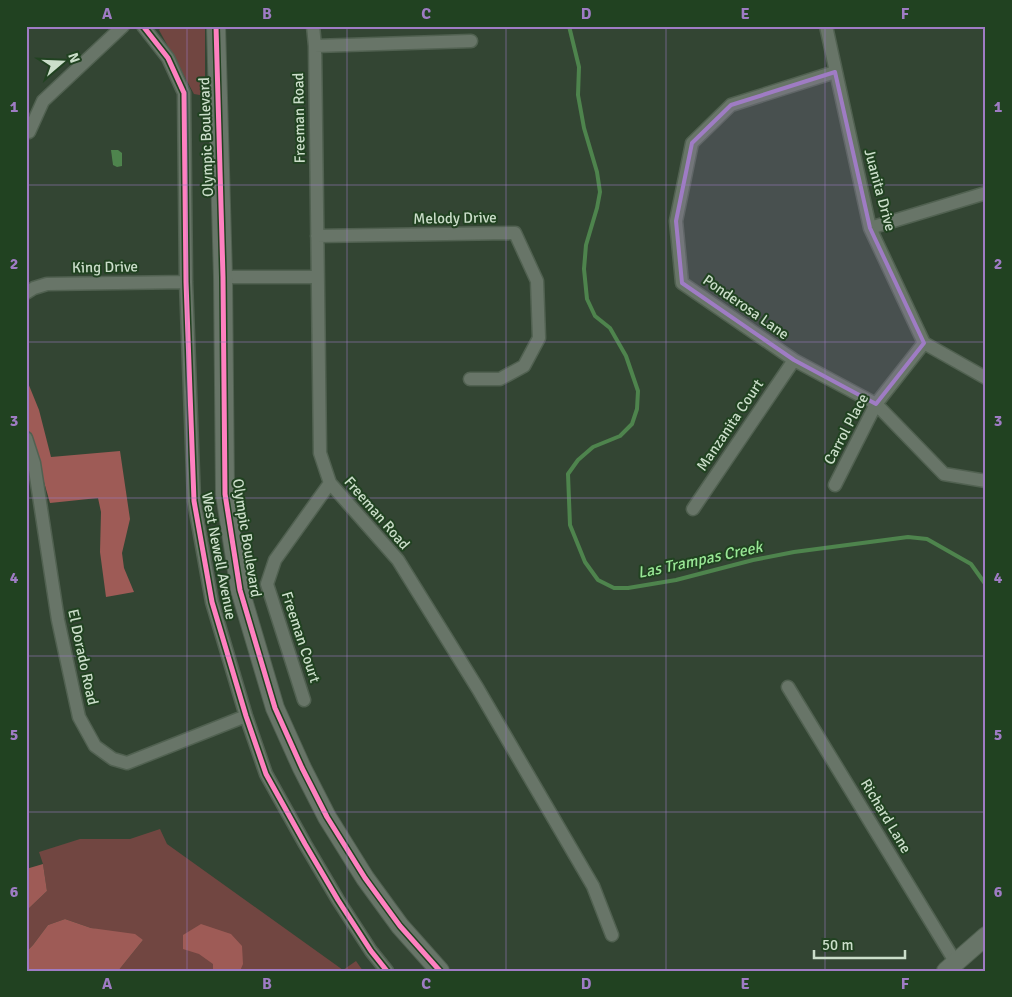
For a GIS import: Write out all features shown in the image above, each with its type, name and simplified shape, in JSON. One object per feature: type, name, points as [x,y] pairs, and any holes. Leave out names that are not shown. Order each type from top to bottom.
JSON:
[{"type":"main road","name":"Olympic Boulevard","points":[[216,26],[223,277],[225,494],[240,590],[275,708],[327,817],[365,878],[400,926],[440,971]]},
{"type":"main road","points":[[951,967],[986,936]]},
{"type":"street","points":[[29,132],[43,101],[123,26]]},
{"type":"street","name":"West Newell Avenue","points":[[143,26],[168,58],[184,93],[186,282],[194,501],[212,602],[246,716],[266,774],[300,836],[370,951],[387,971]]},
{"type":"street","name":"Freeman Road","points":[[313,26],[315,46],[316,277],[320,453],[330,484],[398,560],[478,688],[593,886],[612,935]]},
{"type":"street","name":"Juanita Drive","points":[[826,26],[870,228],[924,343]]},
{"type":"street","points":[[315,46],[471,41]]},
{"type":"street","name":"Ponderosa Lane","points":[[835,72],[731,105],[692,143],[676,221],[682,283],[794,360],[876,404],[944,474],[986,481]]},
{"type":"street","points":[[870,228],[986,193]]},
{"type":"street","name":"Melody Drive","points":[[316,236],[515,233],[537,281],[539,338],[524,366],[500,378],[470,379]]},
{"type":"street","points":[[223,277],[316,277]]},
{"type":"street","name":"King Drive","points":[[26,293],[47,284],[186,282]]},
{"type":"street","points":[[924,343],[986,378]]},
{"type":"street","name":"Carrol Place","points":[[834,485],[876,404],[924,343]]},
{"type":"street","name":"Manzanita Court","points":[[693,508],[794,360]]},
{"type":"street","name":"El Dorado Road","points":[[26,438],[34,463],[58,620],[79,717],[95,746],[113,759],[127,763],[246,716]]},
{"type":"street","name":"Freeman Court","points":[[304,700],[267,584],[275,560],[330,484]]},
{"type":"street","name":"Richard Lane","points":[[788,687],[951,967]]},
{"type":"highlighted area","points":[[835,72],[870,228],[924,343],[876,404],[794,360],[682,283],[676,221],[692,143],[731,105]]},
{"type":"shaded area","points":[[163,26],[196,26],[205,29],[205,96],[194,94],[159,30]]},
{"type":"shaded area","points":[[111,150],[118,150],[122,153],[122,166],[117,167],[113,165]]},
{"type":"shaded area","points":[[26,378],[39,410],[51,457],[120,451],[130,519],[122,553],[124,568],[134,592],[106,597],[100,552],[101,512],[98,498],[50,503],[36,454],[26,454]]},
{"type":"shaded area","points":[[160,829],[167,844],[343,970],[356,961],[363,971],[118,971],[143,940],[91,928],[65,919],[48,925],[26,952],[26,911],[47,891],[43,864],[39,852],[80,839],[130,839]]},
{"type":"shaded area","points":[[43,864],[47,891],[26,911],[26,869]]},
{"type":"shaded area","points":[[65,919],[91,928],[135,934],[143,940],[118,971],[26,971],[26,952],[48,925]]},
{"type":"shaded area","points":[[201,924],[231,934],[242,946],[243,964],[240,971],[213,971],[213,964],[199,954],[183,949],[183,935]]},
{"type":"waterway","name":"Las Trampas Creek","points":[[569,26],[579,67],[578,95],[584,128],[597,172],[600,192],[586,245],[584,269],[587,299],[595,316],[610,328],[626,356],[638,391],[637,409],[632,424],[620,436],[593,447],[578,460],[568,474],[570,525],[585,562],[598,580],[614,588],[628,588],[676,580],[753,560],[794,552],[908,537],[927,539],[971,564],[986,585]]},
{"type":"cycle path","points":[[143,26],[168,58],[184,93],[186,282],[194,501],[212,602],[246,716],[266,774],[338,900],[371,951],[387,971]]},
{"type":"cycle path","points":[[216,26],[223,277],[225,494],[240,590],[275,708],[327,817],[365,878],[400,926],[440,971]]}]
